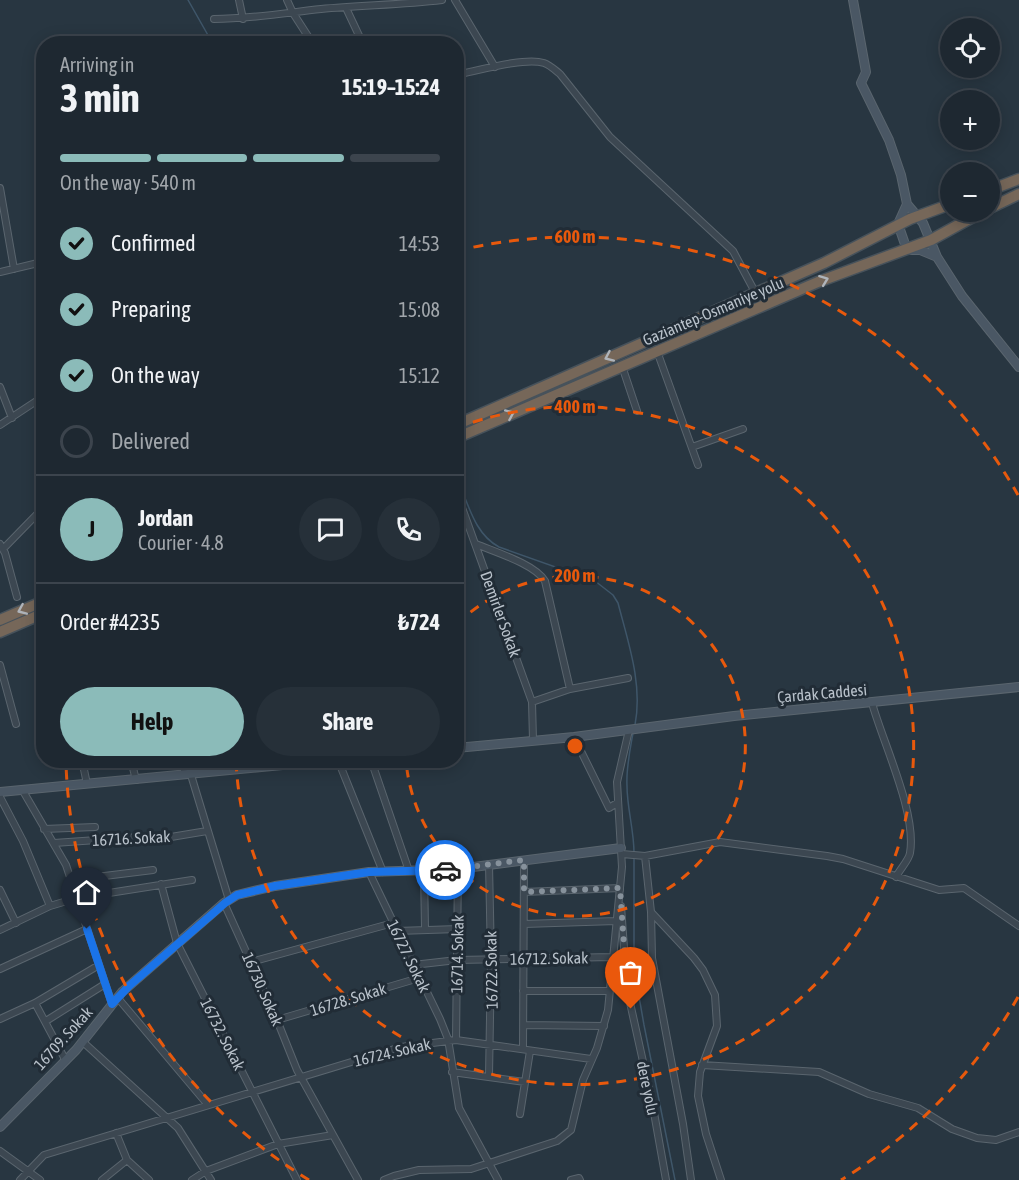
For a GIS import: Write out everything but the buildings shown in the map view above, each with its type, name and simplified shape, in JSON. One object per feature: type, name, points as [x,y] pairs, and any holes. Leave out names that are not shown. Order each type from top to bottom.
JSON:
[{"type":"highway","points":[[1000,186],[1019,179]]},
{"type":"highway","points":[[1000,203],[1019,194]]},
{"type":"highway","name":"Gaziantep-Osmaniye yolu","points":[[464,421],[824,263],[898,224],[940,208]]},
{"type":"highway","name":"Gaziantep-Osmaniye yolu","points":[[464,435],[818,282],[931,240],[964,222]]},
{"type":"highway","points":[[0,620],[36,604]]},
{"type":"highway","points":[[0,632],[36,616]]},
{"type":"street","points":[[239,0],[243,20]]},
{"type":"street","points":[[287,0],[308,36]]},
{"type":"street","points":[[214,19],[243,20],[293,13],[442,0]]},
{"type":"street","points":[[455,0],[495,67]]},
{"type":"street","points":[[853,0],[866,72],[861,83],[889,140],[901,175],[907,204],[918,215],[937,257],[962,296],[1019,367]]},
{"type":"street","points":[[346,8],[359,36]]},
{"type":"street","points":[[464,73],[526,62],[544,63],[551,66],[560,74],[610,137],[733,251],[755,292]]},
{"type":"street","points":[[0,188],[14,269]]},
{"type":"street","points":[[907,204],[898,224],[907,249],[920,250],[937,257]]},
{"type":"street","points":[[0,272],[36,264]]},
{"type":"street","points":[[657,351],[698,465]]},
{"type":"street","points":[[622,366],[637,411]]},
{"type":"street","points":[[0,387],[12,418]]},
{"type":"street","points":[[0,425],[36,402]]},
{"type":"street","points":[[692,447],[743,429]]},
{"type":"street","name":"Demirler Sokak","points":[[464,512],[532,702],[532,740]]},
{"type":"street","points":[[17,597],[2,546],[36,514]]},
{"type":"street","points":[[476,544],[542,575],[570,689]]},
{"type":"street","points":[[0,665],[16,724]]},
{"type":"street","points":[[532,702],[570,689],[628,678]]},
{"type":"street","name":"Çardak Caddesi","points":[[464,747],[1019,687]]},
{"type":"street","points":[[872,703],[902,791],[910,829],[910,853],[896,877]]},
{"type":"street","points":[[384,1180],[419,1170],[471,1169],[557,1141],[571,1130],[578,1096],[604,1026],[620,888],[622,851],[617,803],[619,766],[630,729]]},
{"type":"street","points":[[574,737],[609,808],[617,803]]},
{"type":"street","points":[[84,768],[87,784]]},
{"type":"street","points":[[133,768],[136,780]]},
{"type":"street","name":"16730. Sokak","points":[[185,768],[207,831],[227,901],[292,1060],[358,1180]]},
{"type":"street","points":[[50,906],[1,791],[23,791],[188,775],[227,768]]},
{"type":"street","points":[[339,768],[383,872]]},
{"type":"street","points":[[373,768],[409,872]]},
{"type":"street","points":[[23,791],[44,830],[54,843],[72,880],[105,984],[114,1001],[208,1105]]},
{"type":"street","points":[[44,830],[95,827]]},
{"type":"street","name":"16716. Sokak","points":[[54,843],[154,836],[159,839],[207,831]]},
{"type":"street","points":[[622,851],[643,855],[720,842],[827,856],[945,891],[964,888],[1019,926]]},
{"type":"street","name":"16709. Sokak","points":[[0,1127],[66,1061],[114,1001],[227,901],[245,893],[275,886],[369,872],[458,869],[622,851]]},
{"type":"street","points":[[643,855],[651,912],[652,958],[683,1124],[691,1180]]},
{"type":"street","points":[[520,1114],[527,1050],[523,992],[524,860]]},
{"type":"street","name":"16722. Sokak","points":[[489,864],[491,960],[489,1076]]},
{"type":"street","name":"16714. Sokak","points":[[456,1040],[458,869]]},
{"type":"street","points":[[72,880],[153,870]]},
{"type":"street","points":[[424,871],[425,929]]},
{"type":"street","name":"16727. Sokak","points":[[369,872],[448,1039],[459,1108],[498,1180]]},
{"type":"street","points":[[0,930],[50,906],[77,898],[192,880]]},
{"type":"street","name":"16732. Sokak","points":[[161,884],[177,943],[297,1180]]},
{"type":"street","points":[[524,892],[620,888]]},
{"type":"street","name":"dere yolu","points":[[620,888],[627,989],[653,1107],[666,1180]]},
{"type":"street","points":[[0,890],[16,923]]},
{"type":"street","points":[[651,912],[699,964],[715,995],[717,1026],[702,1065],[698,1096],[706,1134],[721,1180]]},
{"type":"street","points":[[524,924],[616,921]]},
{"type":"street","points":[[251,962],[393,923]]},
{"type":"street","points":[[0,969],[87,929]]},
{"type":"street","points":[[397,931],[458,929]]},
{"type":"street","name":"16712. Sokak","points":[[413,965],[457,960],[612,957]]},
{"type":"street","points":[[0,1019],[35,1003],[99,965]]},
{"type":"street","name":"16728. Sokak","points":[[277,1020],[419,978]]},
{"type":"street","points":[[46,1021],[105,984]]},
{"type":"street","points":[[523,992],[609,991]]},
{"type":"street","points":[[35,1003],[66,1061]]},
{"type":"street","points":[[524,1025],[604,1026]]},
{"type":"street","name":"16724. Sokak","points":[[20,1180],[44,1155],[401,1047],[448,1039],[591,1059]]},
{"type":"street","points":[[83,1042],[178,1128],[211,1180]]},
{"type":"street","points":[[702,1065],[819,1072],[869,1094],[918,1108],[952,1129],[977,1138],[996,1140],[1019,1132]]},
{"type":"street","points":[[452,1072],[525,1082]]},
{"type":"street","points":[[116,1133],[127,1160],[149,1180]]},
{"type":"street","points":[[192,1180],[206,1171],[278,1144],[333,1135]]},
{"type":"street","points":[[0,1151],[40,1180]]},
{"type":"street","points":[[102,1180],[127,1160]]},
{"type":"street","points":[[571,1180],[579,1178],[580,1180]]},
{"type":"waterway","points":[[188,0],[208,36]]},
{"type":"waterway","points":[[464,496],[483,534],[499,547],[595,581],[613,595],[618,603],[636,679],[635,725]]},
{"type":"waterway","points":[[633,733],[627,779],[634,853]]},
{"type":"waterway","points":[[634,858],[634,968],[675,1180]]},
{"type":"way so far","points":[[445,870],[524,860],[524,892],[620,888],[627,989],[631,1009]]},
{"type":"route","points":[[87,929],[112,1004],[129,986],[237,895],[275,886],[369,872],[445,870]]}]
